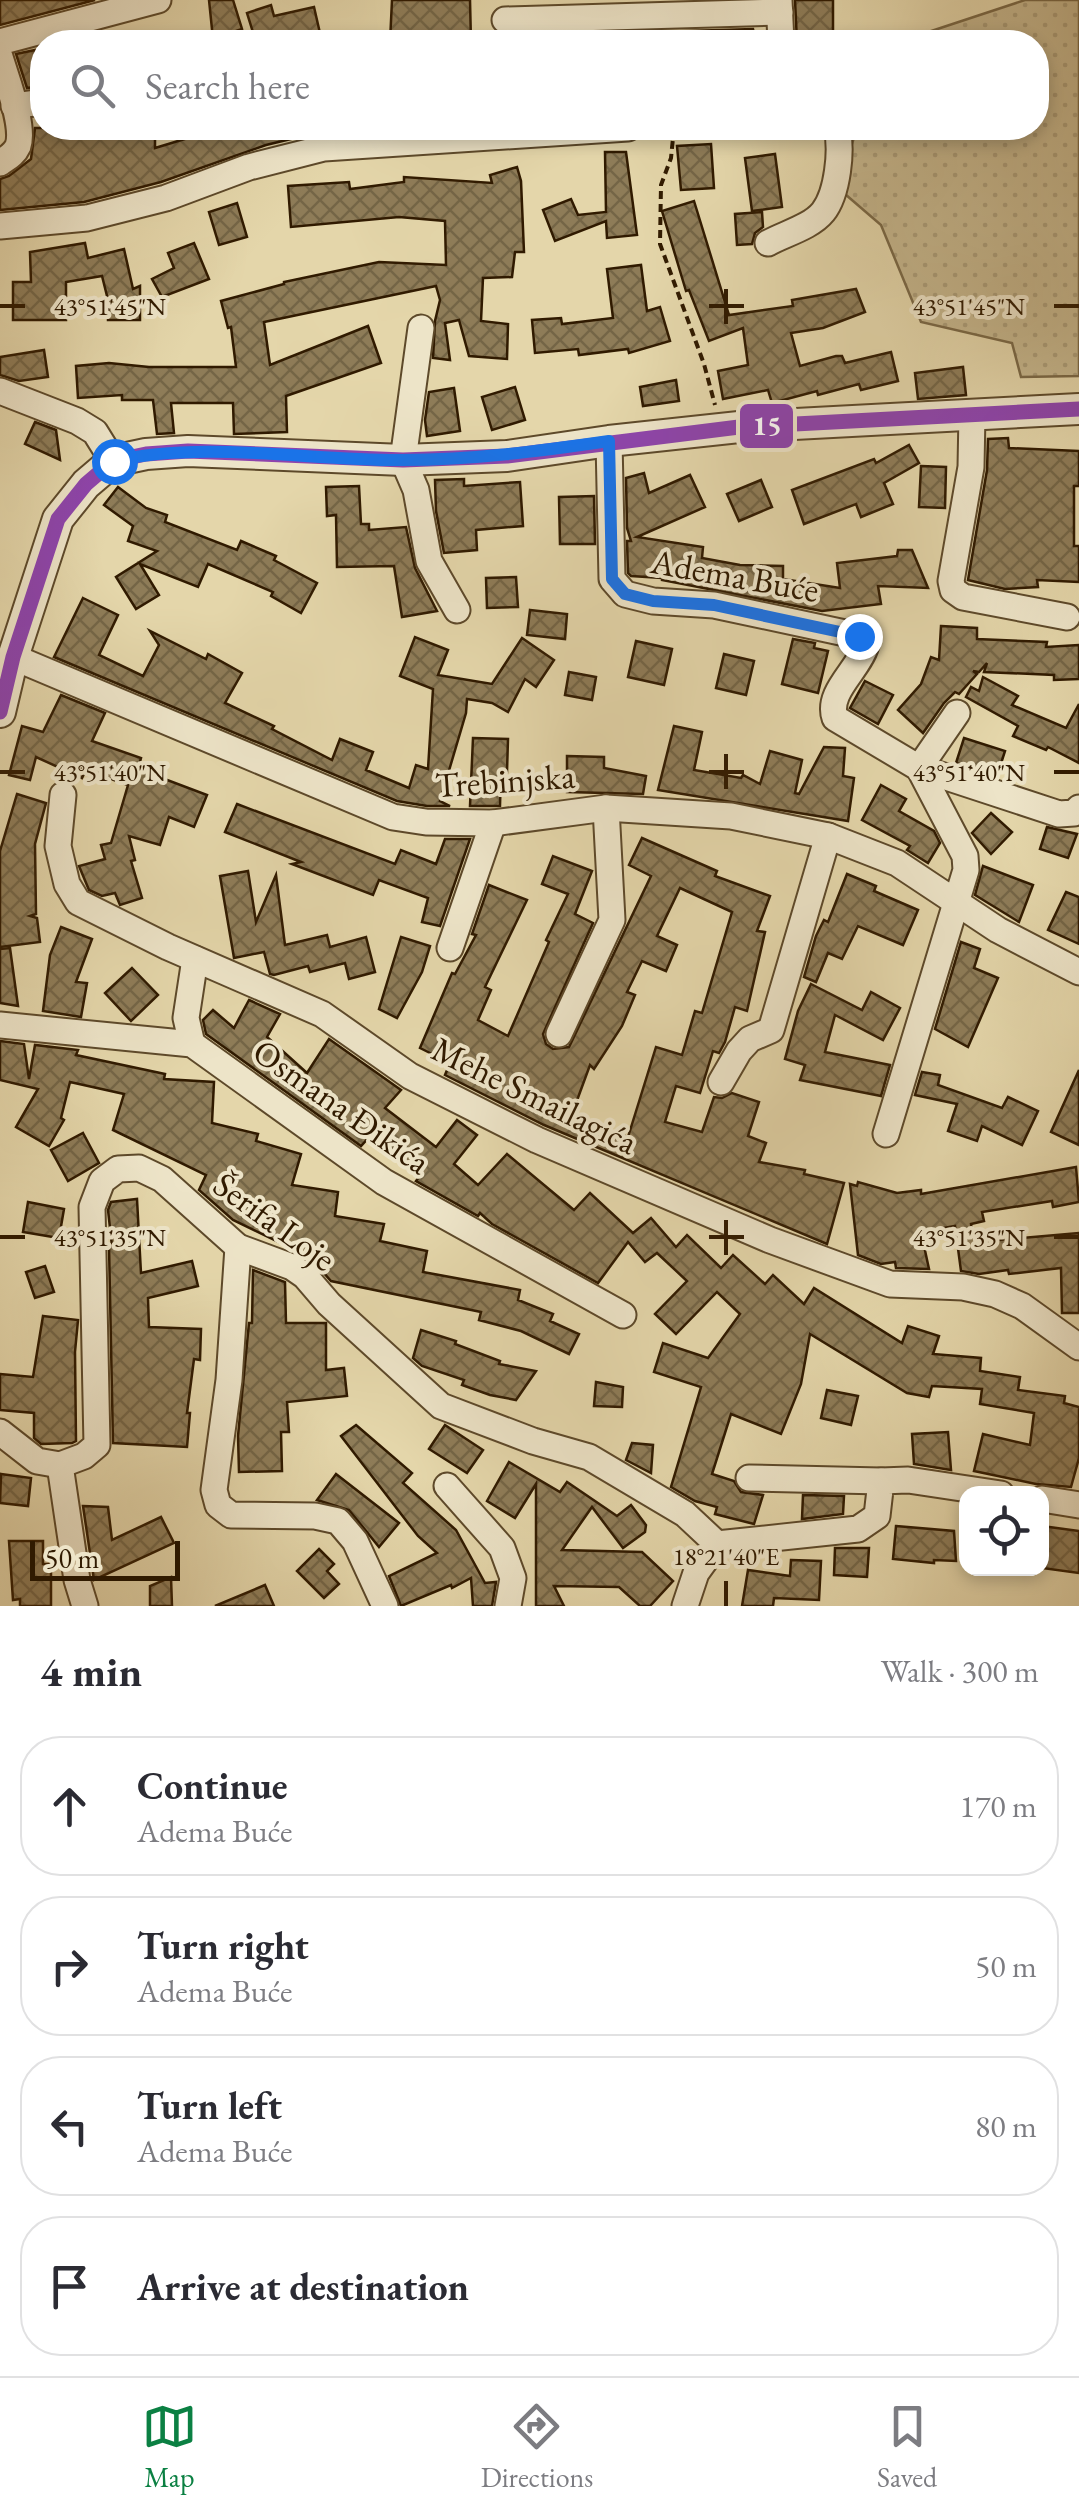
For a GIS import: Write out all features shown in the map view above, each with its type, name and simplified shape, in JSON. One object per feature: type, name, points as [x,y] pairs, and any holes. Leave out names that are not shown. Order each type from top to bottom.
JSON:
[{"type":"street","points":[[45,30],[158,0]]},
{"type":"street","points":[[505,20],[779,6]]},
{"type":"street","points":[[0,42],[30,34]]},
{"type":"street","points":[[0,58],[20,142],[14,153],[0,162]]},
{"type":"street","points":[[14,106],[30,104]]},
{"type":"street","points":[[0,226],[87,218],[166,198],[250,167],[324,148],[446,140]]},
{"type":"street","points":[[768,242],[825,210],[833,187],[838,140]]},
{"type":"street","points":[[422,328],[403,460],[416,490],[429,561],[457,610]]},
{"type":"street","points":[[0,392],[95,432],[114,461]]},
{"type":"street","points":[[1,701],[58,519],[86,484],[114,461],[188,451],[403,460],[507,456],[716,429],[1079,409]]},
{"type":"street","points":[[972,414],[970,467],[951,580],[953,590],[963,597],[1066,617]]},
{"type":"street","name":"Adema Buće","points":[[609,441],[612,579],[625,594],[653,601],[714,605],[859,636],[866,645],[833,700],[835,718],[918,768],[1059,814],[1074,814],[1079,808]]},
{"type":"street","name":"Trebinjska","points":[[13,657],[393,817],[426,822],[493,822],[606,808],[732,816],[828,836],[897,863],[998,930],[1079,972]]},
{"type":"street","points":[[886,1134],[966,870],[965,856],[918,768],[957,712]]},
{"type":"street","name":"Mehe Smailagića","points":[[63,795],[58,846],[67,884],[78,902],[322,1014],[410,1076],[537,1140],[770,1240],[890,1284],[963,1287],[994,1294],[1022,1306],[1079,1348]]},
{"type":"street","points":[[559,1034],[612,920],[606,808]]},
{"type":"street","points":[[450,948],[493,822]]},
{"type":"street","points":[[721,1082],[739,1051],[750,1040],[771,1030],[828,836]]},
{"type":"street","points":[[0,1025],[192,1044],[186,1018],[195,958]]},
{"type":"street","name":"Osmana Đikića","points":[[192,1044],[384,1182],[623,1315]]},
{"type":"street","name":"Šerifa Loje","points":[[60,1465],[84,1456],[98,1445],[92,1207],[102,1181],[118,1169],[139,1168],[162,1178],[238,1246],[305,1276],[328,1304],[441,1406],[532,1441],[589,1457],[685,1514],[716,1544]]},
{"type":"street","points":[[238,1246],[229,1380],[214,1490],[218,1505],[231,1515],[316,1516],[338,1522],[355,1540],[385,1606]]},
{"type":"street","points":[[0,1432],[37,1461],[60,1465],[76,1580],[85,1606]]},
{"type":"street","points":[[749,1478],[908,1480],[959,1488]]},
{"type":"street","points":[[685,1606],[696,1573],[716,1544],[858,1529],[878,1516],[880,1481]]},
{"type":"street","points":[[447,1486],[502,1548],[513,1578],[508,1606]]},
{"type":"street","points":[[1049,1501],[1079,1505]]},
{"type":"path","points":[[672,140],[660,185],[660,244],[704,364],[715,405],[716,429]]},
{"type":"shaded area","points":[[1025,0],[1079,0],[1079,376],[1021,377],[1012,343],[921,322],[881,225],[838,188],[853,140],[1049,140],[1049,30],[934,30]]},
{"type":"building","points":[[0,0],[95,0],[0,25]]},
{"type":"building","points":[[209,0],[233,0],[242,29],[212,30]]},
{"type":"building","points":[[392,0],[470,0],[471,30],[391,30]]},
{"type":"building","points":[[795,0],[833,0],[833,30],[796,30]]},
{"type":"building","points":[[271,5],[274,16],[314,7],[319,30],[252,30],[247,13]]},
{"type":"building","points":[[30,51],[30,88],[27,88],[16,54]]},
{"type":"building","points":[[33,140],[155,140],[155,148],[181,140],[287,140],[161,182],[84,202],[0,210],[0,179],[31,159]]},
{"type":"building","points":[[711,144],[714,188],[681,190],[677,146]]},
{"type":"building","points":[[605,152],[626,152],[637,235],[607,238],[606,221],[555,241],[543,210],[571,199],[578,215],[606,212]]},
{"type":"building","points":[[775,154],[782,207],[752,211],[745,158]]},
{"type":"building","points":[[517,167],[524,252],[515,252],[512,277],[483,278],[481,321],[508,324],[507,359],[469,356],[459,320],[445,323],[450,360],[433,358],[440,300],[436,286],[264,322],[270,365],[368,326],[381,363],[286,396],[287,432],[234,434],[233,403],[171,403],[174,433],[157,434],[153,400],[122,400],[122,395],[78,398],[76,366],[109,363],[236,367],[231,327],[228,328],[221,301],[284,282],[379,262],[446,265],[445,221],[399,217],[291,227],[288,186],[349,182],[350,189],[404,182],[404,177],[492,183],[490,175]]},
{"type":"building","points":[[694,201],[729,315],[793,306],[792,300],[856,289],[865,312],[823,328],[791,333],[800,366],[836,356],[842,356],[845,363],[891,352],[898,381],[861,390],[859,384],[818,395],[817,391],[772,403],[768,390],[723,399],[718,371],[748,365],[743,328],[709,341],[689,290],[686,291],[662,211]]},
{"type":"building","points":[[237,203],[247,237],[219,245],[209,212]]},
{"type":"building","points":[[762,212],[763,227],[755,233],[752,244],[737,245],[735,214]]},
{"type":"building","points":[[85,243],[88,258],[124,249],[133,289],[140,286],[140,320],[108,320],[102,276],[66,282],[66,320],[13,320],[13,282],[31,282],[30,252]]},
{"type":"building","points":[[194,243],[209,279],[162,297],[152,279],[174,268],[168,253]]},
{"type":"building","points":[[641,265],[647,311],[660,307],[670,341],[629,353],[628,349],[579,355],[578,349],[535,353],[532,320],[561,318],[562,324],[613,318],[607,269]]},
{"type":"building","points":[[44,350],[48,377],[19,381],[0,375],[0,357]]},
{"type":"building","points":[[963,367],[966,395],[918,399],[915,373]]},
{"type":"building","points":[[676,380],[679,401],[643,406],[640,387]]},
{"type":"building","points":[[515,387],[525,420],[492,430],[482,397]]},
{"type":"building","points":[[454,388],[460,431],[427,436],[429,392]]},
{"type":"building","points":[[35,422],[56,430],[60,460],[25,444]]},
{"type":"building","points":[[1008,438],[1009,448],[1079,451],[1079,486],[1074,486],[1074,546],[1079,546],[1079,582],[1037,580],[1038,587],[1005,589],[968,580],[987,470],[988,439]]},
{"type":"building","points":[[909,445],[919,463],[884,483],[893,504],[861,517],[856,504],[804,524],[792,490],[874,459],[876,463]]},
{"type":"building","points":[[921,466],[946,467],[945,508],[919,507]]},
{"type":"building","points":[[644,473],[649,493],[690,475],[705,507],[637,537],[703,547],[702,558],[740,565],[783,566],[783,579],[840,588],[837,563],[897,556],[898,550],[912,550],[928,588],[878,586],[881,604],[822,611],[662,578],[631,576],[626,478]]},
{"type":"building","points":[[464,479],[464,486],[520,482],[523,526],[476,530],[477,550],[444,553],[435,480]]},
{"type":"building","points":[[761,480],[772,507],[739,521],[727,494]]},
{"type":"building","points":[[359,486],[361,524],[369,524],[369,530],[406,527],[415,568],[437,611],[402,617],[394,566],[337,567],[336,515],[327,516],[326,487]]},
{"type":"building","points":[[118,487],[146,508],[167,515],[165,522],[237,550],[241,541],[276,556],[274,560],[317,583],[301,613],[271,596],[273,592],[208,564],[198,587],[140,564],[159,595],[136,609],[116,577],[157,551],[128,541],[133,526],[104,505]]},
{"type":"building","points":[[594,496],[595,544],[560,544],[559,497]]},
{"type":"building","points":[[516,577],[518,607],[487,608],[486,578]]},
{"type":"building","points":[[83,598],[118,615],[99,655],[143,676],[159,645],[150,631],[206,659],[208,654],[242,673],[225,703],[332,760],[340,739],[373,752],[366,770],[409,788],[416,765],[428,769],[433,689],[400,676],[415,637],[448,650],[438,675],[492,684],[522,638],[554,660],[536,687],[525,679],[508,712],[492,703],[467,699],[440,801],[450,806],[427,806],[397,801],[54,657]]},
{"type":"building","points":[[530,610],[567,614],[565,639],[527,635]]},
{"type":"building","points":[[941,626],[977,628],[977,639],[1047,642],[1046,647],[1079,645],[1079,679],[984,672],[987,663],[979,672],[973,671],[977,674],[959,694],[955,692],[944,703],[923,733],[898,710],[921,684],[931,657],[939,660]]},
{"type":"building","points":[[793,639],[815,643],[814,648],[828,651],[818,693],[782,684]]},
{"type":"building","points":[[636,641],[672,649],[664,685],[628,677]]},
{"type":"building","points":[[724,654],[754,661],[746,695],[716,688]]},
{"type":"building","points":[[569,672],[596,677],[592,700],[565,695]]},
{"type":"building","points":[[983,677],[1018,696],[1012,705],[1066,728],[1079,704],[1079,763],[1048,747],[1046,750],[1013,736],[1018,726],[966,697],[971,687],[979,691]]},
{"type":"building","points":[[865,681],[893,695],[878,724],[850,708]]},
{"type":"building","points":[[61,695],[105,713],[92,741],[141,758],[138,769],[207,795],[194,827],[169,817],[160,845],[129,836],[135,860],[131,861],[142,898],[120,905],[115,893],[102,896],[89,890],[79,866],[105,859],[101,845],[111,843],[128,785],[86,770],[82,778],[36,757],[30,780],[9,775],[22,726],[43,732]]},
{"type":"building","points":[[674,726],[702,732],[694,770],[741,778],[743,775],[760,784],[770,751],[802,760],[795,793],[799,794],[824,747],[845,748],[843,776],[854,778],[848,821],[658,790]]},
{"type":"building","points":[[473,738],[508,739],[507,772],[501,771],[500,806],[470,806]]},
{"type":"building","points":[[964,738],[1005,751],[997,776],[956,763]]},
{"type":"building","points":[[567,756],[604,757],[604,768],[646,776],[643,794],[567,792]]},
{"type":"building","points":[[881,785],[906,799],[899,811],[934,831],[940,843],[928,863],[907,850],[910,846],[862,820]]},
{"type":"building","points":[[17,794],[46,803],[35,844],[36,914],[30,916],[37,918],[40,942],[0,947],[0,851]]},
{"type":"building","points":[[237,804],[395,864],[401,850],[436,864],[445,839],[470,839],[440,926],[422,922],[428,898],[379,880],[373,895],[292,864],[301,862],[225,832]]},
{"type":"building","points":[[991,813],[1012,832],[991,854],[972,833]]},
{"type":"building","points":[[1047,827],[1077,834],[1068,858],[1040,849]]},
{"type":"building","points":[[642,838],[717,871],[715,876],[770,896],[757,931],[765,932],[747,1011],[735,1007],[725,1042],[719,1053],[713,1051],[700,1093],[676,1086],[665,1122],[702,1132],[714,1097],[732,1093],[759,1102],[748,1136],[766,1143],[759,1162],[805,1170],[804,1174],[844,1183],[827,1244],[544,1125],[445,1075],[450,1063],[420,1048],[452,973],[455,974],[476,935],[472,934],[489,885],[527,900],[485,987],[491,990],[478,1020],[508,1036],[568,894],[542,884],[553,856],[592,871],[575,914],[593,923],[543,1034],[546,1044],[553,1049],[569,1047],[651,876],[629,865]],"holes":[[[680,888],[732,912],[702,1013],[695,1011],[682,1055],[656,1047],[628,1137],[578,1120],[579,1116],[572,1114],[590,1065],[594,1069],[622,1026],[635,995],[627,992],[642,961],[666,971],[677,945],[657,936]]]},
{"type":"building","points":[[983,866],[1033,885],[1019,922],[975,895]]},
{"type":"building","points":[[248,871],[256,922],[276,875],[285,945],[327,935],[330,947],[366,937],[375,972],[349,979],[345,963],[310,972],[308,966],[274,975],[270,974],[264,952],[234,958],[220,876]]},
{"type":"building","points":[[847,874],[918,910],[903,945],[858,926],[842,959],[828,953],[816,982],[804,977],[816,936],[824,920],[828,922]]},
{"type":"building","points":[[1066,892],[1079,897],[1079,944],[1048,930]]},
{"type":"building","points":[[61,927],[92,939],[76,982],[87,983],[81,1017],[43,1011],[50,955]]},
{"type":"building","points":[[401,937],[430,946],[422,972],[397,1018],[379,1009]]},
{"type":"building","points":[[961,942],[980,949],[974,968],[998,978],[968,1047],[935,1029]]},
{"type":"building","points":[[10,948],[18,1006],[0,1003],[0,949]]},
{"type":"building","points":[[132,968],[158,995],[131,1021],[105,993]]},
{"type":"building","points":[[811,984],[862,1010],[871,992],[900,1008],[883,1040],[835,1015],[825,1052],[890,1065],[881,1096],[800,1080],[805,1065],[785,1059],[798,1011]]},
{"type":"building","points":[[249,1000],[280,1014],[267,1037],[307,1073],[329,1039],[401,1090],[385,1108],[436,1147],[457,1120],[477,1135],[454,1164],[478,1185],[507,1154],[574,1210],[590,1193],[633,1233],[651,1218],[676,1247],[687,1235],[721,1268],[733,1255],[765,1284],[773,1275],[804,1304],[814,1288],[902,1343],[908,1326],[939,1336],[933,1354],[981,1358],[980,1371],[1020,1377],[1018,1390],[1065,1396],[1064,1403],[1079,1407],[1079,1458],[1071,1487],[974,1471],[983,1434],[1030,1445],[1034,1413],[980,1404],[982,1389],[932,1386],[929,1397],[907,1393],[810,1334],[801,1384],[781,1434],[731,1414],[712,1474],[734,1481],[741,1492],[763,1495],[754,1524],[715,1514],[717,1507],[695,1501],[671,1487],[701,1387],[654,1372],[663,1343],[708,1358],[740,1314],[717,1292],[676,1334],[655,1314],[687,1281],[657,1253],[645,1262],[628,1242],[598,1283],[492,1224],[480,1213],[478,1216],[416,1181],[422,1173],[372,1134],[361,1146],[206,1034],[203,1020],[213,1010],[234,1028]]},
{"type":"building","points":[[0,1041],[24,1044],[29,1079],[35,1045],[78,1050],[76,1055],[165,1074],[164,1079],[214,1082],[212,1123],[258,1134],[256,1141],[301,1154],[292,1185],[338,1192],[335,1216],[384,1224],[380,1241],[427,1251],[423,1272],[520,1290],[518,1300],[553,1314],[550,1321],[579,1334],[569,1354],[521,1331],[479,1320],[481,1312],[331,1281],[316,1260],[233,1220],[199,1190],[206,1175],[113,1130],[124,1094],[70,1082],[61,1118],[64,1120],[49,1146],[16,1127],[38,1089],[0,1080]]},
{"type":"building","points":[[1079,1070],[1079,1145],[1051,1132]]},
{"type":"building","points":[[922,1072],[940,1075],[938,1085],[1002,1108],[1008,1097],[1038,1111],[1022,1145],[982,1126],[977,1141],[948,1131],[957,1104],[915,1095]]},
{"type":"building","points":[[83,1133],[99,1163],[68,1181],[51,1150]]},
{"type":"building","points":[[1076,1167],[1079,1202],[1053,1207],[1052,1201],[982,1212],[984,1221],[971,1224],[972,1233],[986,1233],[988,1241],[1079,1233],[1079,1313],[1062,1313],[1061,1268],[1009,1274],[1008,1270],[979,1274],[961,1271],[955,1226],[921,1232],[929,1269],[896,1268],[895,1262],[881,1264],[858,1255],[850,1184],[857,1186],[858,1182],[897,1193],[921,1190],[921,1194]]},
{"type":"building","points":[[137,1199],[141,1273],[192,1261],[198,1286],[148,1298],[149,1327],[201,1329],[200,1360],[194,1359],[187,1413],[187,1447],[113,1443],[112,1246],[108,1210],[111,1202]]},
{"type":"building","points":[[28,1202],[64,1209],[59,1238],[23,1232]]},
{"type":"building","points":[[45,1266],[54,1292],[35,1298],[26,1272]]},
{"type":"building","points":[[253,1270],[285,1282],[286,1323],[326,1323],[326,1370],[344,1368],[347,1396],[287,1402],[289,1432],[281,1432],[282,1471],[239,1472],[238,1436],[252,1323]]},
{"type":"building","points":[[43,1316],[78,1320],[76,1441],[72,1443],[41,1444],[34,1438],[34,1413],[0,1410],[0,1374],[33,1377]]},
{"type":"building","points":[[421,1330],[456,1341],[455,1344],[500,1361],[499,1364],[536,1371],[516,1400],[490,1395],[462,1385],[464,1380],[422,1366],[413,1358]]},
{"type":"building","points":[[596,1382],[623,1387],[622,1407],[594,1406]]},
{"type":"building","points":[[827,1390],[858,1396],[851,1425],[821,1418]]},
{"type":"building","points":[[356,1425],[412,1473],[403,1483],[456,1530],[485,1583],[496,1582],[492,1606],[473,1606],[471,1578],[401,1606],[389,1576],[437,1553],[418,1536],[341,1436]]},
{"type":"building","points":[[445,1425],[483,1450],[467,1473],[429,1449]]},
{"type":"building","points":[[948,1432],[951,1470],[914,1464],[912,1434]]},
{"type":"building","points":[[632,1443],[653,1445],[651,1473],[626,1460]]},
{"type":"building","points":[[509,1462],[560,1492],[567,1482],[617,1516],[631,1505],[646,1525],[645,1532],[623,1548],[592,1507],[562,1550],[642,1552],[673,1581],[650,1606],[640,1606],[619,1587],[554,1586],[564,1606],[536,1606],[536,1484],[515,1518],[487,1501]]},
{"type":"building","points":[[1,1474],[31,1478],[28,1506],[0,1503]]},
{"type":"building","points":[[336,1474],[399,1523],[379,1547],[349,1510],[317,1500]]},
{"type":"building","points":[[803,1495],[844,1496],[843,1514],[802,1519]]},
{"type":"building","points":[[83,1506],[108,1507],[112,1540],[161,1517],[174,1543],[94,1580]]},
{"type":"building","points":[[896,1526],[954,1531],[956,1561],[893,1559]]},
{"type":"building","points":[[1049,1527],[1079,1531],[1079,1573],[1049,1569]]},
{"type":"building","points":[[9,1541],[43,1541],[43,1564],[51,1564],[51,1606],[20,1606],[20,1599],[13,1600]]},
{"type":"building","points":[[835,1548],[869,1548],[867,1577],[834,1575]]},
{"type":"building","points":[[319,1549],[334,1564],[327,1571],[339,1584],[324,1598],[297,1571]]},
{"type":"building","points":[[791,1560],[821,1561],[819,1600],[774,1598],[773,1606],[742,1606],[748,1570],[790,1576]]},
{"type":"building","points":[[171,1577],[172,1606],[150,1606],[150,1586]]},
{"type":"building","points":[[265,1585],[274,1606],[215,1606]]},
{"type":"transit line","name":"15","points":[[0,712],[13,657],[58,519],[86,484],[113,461],[188,451],[403,460],[507,456],[739,427],[1079,409]]},
{"type":"route","points":[[114,461],[188,451],[403,460],[507,456],[609,441],[612,579],[625,594],[653,601],[714,605],[859,636]]}]
